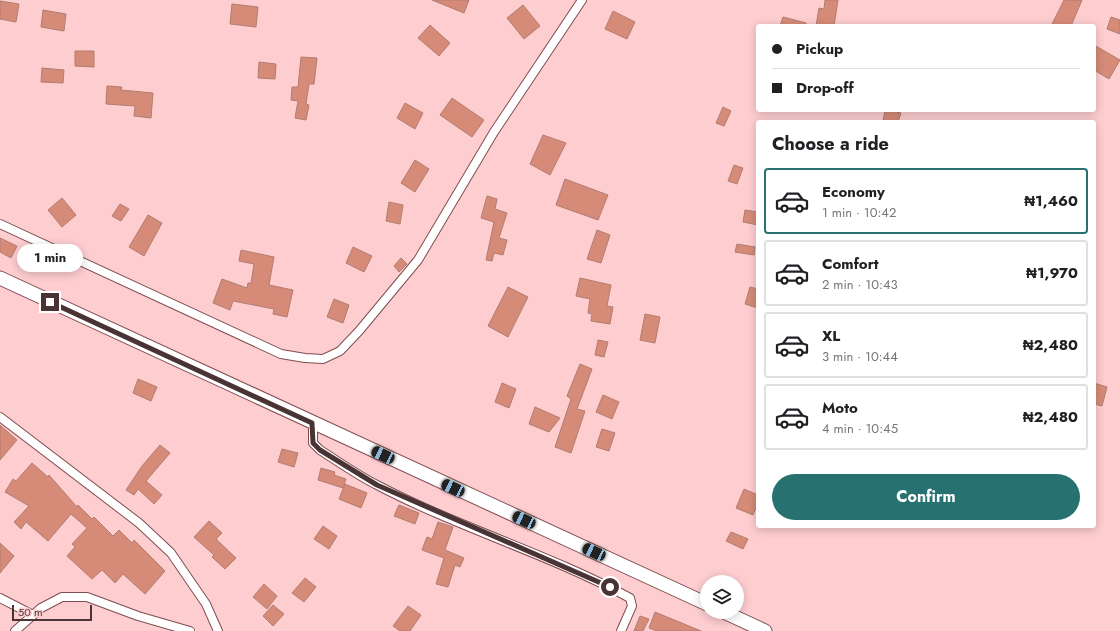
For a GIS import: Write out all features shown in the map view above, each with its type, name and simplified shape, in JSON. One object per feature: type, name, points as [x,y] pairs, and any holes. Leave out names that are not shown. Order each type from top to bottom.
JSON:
[{"type":"main road","points":[[0,278],[700,601]]},
{"type":"main road","points":[[739,619],[765,631]]},
{"type":"street","points":[[0,224],[281,354],[323,359],[340,351],[418,260],[494,132],[582,0]]},
{"type":"street","points":[[0,417],[139,523],[171,553],[206,604],[218,631]]},
{"type":"street","points":[[312,423],[313,443],[320,450],[377,485],[520,549],[600,581],[630,598],[632,606],[621,631]]},
{"type":"street","points":[[15,631],[41,608],[62,597],[87,597],[138,616],[190,631]]},
{"type":"street","points":[[0,598],[33,615]]},
{"type":"building","points":[[432,0],[469,0],[464,13]]},
{"type":"building","points":[[825,0],[838,0],[834,24],[816,24],[819,8],[824,9]]},
{"type":"building","points":[[1064,0],[1082,0],[1072,24],[1052,24]]},
{"type":"building","points":[[0,1],[19,4],[16,22],[0,19]]},
{"type":"building","points":[[232,4],[258,7],[256,27],[230,24]]},
{"type":"building","points":[[523,5],[540,26],[524,39],[507,18]]},
{"type":"building","points":[[43,10],[66,14],[64,31],[41,27]]},
{"type":"building","points":[[613,11],[635,22],[627,39],[605,29]]},
{"type":"building","points":[[783,17],[806,23],[806,24],[781,24]]},
{"type":"building","points":[[1111,17],[1120,20],[1120,34],[1107,29]]},
{"type":"building","points":[[430,25],[450,43],[439,56],[418,38]]},
{"type":"building","points":[[1096,46],[1120,60],[1109,79],[1096,71]]},
{"type":"building","points":[[75,51],[94,51],[94,67],[75,66]]},
{"type":"building","points":[[301,57],[317,58],[314,84],[309,84],[306,104],[309,105],[306,120],[295,118],[298,101],[291,100],[292,87],[298,87]]},
{"type":"building","points":[[259,62],[276,64],[275,79],[258,78]]},
{"type":"building","points":[[42,68],[64,70],[63,83],[41,82]]},
{"type":"building","points":[[107,86],[122,87],[121,90],[153,93],[151,118],[134,116],[135,106],[106,104]]},
{"type":"building","points":[[452,98],[484,120],[472,137],[440,115]]},
{"type":"building","points":[[405,103],[423,113],[415,129],[397,118]]},
{"type":"building","points":[[723,107],[731,111],[724,126],[716,123]]},
{"type":"building","points":[[885,112],[901,113],[899,120],[883,120]]},
{"type":"building","points":[[543,135],[566,143],[550,175],[530,164]]},
{"type":"building","points":[[415,160],[429,169],[415,192],[401,183]]},
{"type":"building","points":[[734,165],[743,168],[737,184],[728,181]]},
{"type":"building","points":[[565,179],[608,195],[598,220],[556,205]]},
{"type":"building","points":[[487,196],[497,199],[495,209],[507,213],[499,238],[507,240],[503,255],[494,253],[492,261],[486,260],[494,222],[481,218]]},
{"type":"building","points":[[62,198],[76,215],[62,227],[48,210]]},
{"type":"building","points":[[389,202],[403,205],[400,224],[386,221]]},
{"type":"building","points":[[120,204],[129,209],[121,221],[112,216]]},
{"type":"building","points":[[745,210],[756,212],[756,225],[743,222]]},
{"type":"building","points":[[148,215],[162,223],[144,256],[129,247]]},
{"type":"building","points":[[597,230],[610,235],[601,263],[587,259]]},
{"type":"building","points":[[0,238],[17,246],[11,258],[0,252]]},
{"type":"building","points":[[737,244],[755,247],[754,255],[735,252]]},
{"type":"building","points":[[353,247],[372,256],[364,272],[346,263]]},
{"type":"building","points":[[241,250],[274,257],[269,285],[293,290],[287,317],[273,314],[274,309],[233,301],[230,310],[213,303],[222,279],[247,288],[248,283],[251,283],[254,264],[239,261]]},
{"type":"building","points":[[401,258],[407,264],[399,272],[394,266]]},
{"type":"building","points":[[580,278],[611,285],[607,306],[613,307],[610,324],[591,321],[592,314],[588,313],[590,299],[576,296]]},
{"type":"building","points":[[508,287],[528,297],[508,337],[488,326]]},
{"type":"building","points":[[750,287],[756,288],[756,307],[745,304]]},
{"type":"building","points":[[334,299],[349,305],[343,323],[327,317]]},
{"type":"building","points":[[645,314],[660,317],[655,343],[640,340]]},
{"type":"building","points":[[598,340],[608,342],[604,357],[595,355]]},
{"type":"building","points":[[580,364],[592,369],[577,409],[585,411],[571,453],[555,447],[571,399],[567,396]]},
{"type":"building","points":[[138,379],[157,387],[151,401],[133,393]]},
{"type":"building","points":[[502,383],[516,389],[509,408],[495,402]]},
{"type":"building","points":[[1096,384],[1107,387],[1102,406],[1096,404]]},
{"type":"building","points":[[603,395],[619,402],[612,419],[596,412]]},
{"type":"building","points":[[535,407],[560,418],[549,432],[529,424]]},
{"type":"building","points":[[0,425],[17,440],[0,460]]},
{"type":"building","points":[[602,429],[615,433],[609,451],[596,447]]},
{"type":"building","points":[[160,445],[170,453],[146,481],[162,495],[154,504],[138,489],[134,495],[126,490],[142,466]]},
{"type":"building","points":[[282,449],[298,453],[294,467],[278,462]]},
{"type":"building","points":[[32,463],[48,477],[49,475],[77,507],[78,505],[92,519],[94,517],[113,536],[119,530],[132,543],[134,540],[165,571],[145,594],[123,574],[115,583],[102,570],[92,579],[67,556],[75,547],[72,544],[87,528],[71,514],[48,541],[26,522],[21,529],[14,522],[29,506],[5,492],[13,479],[16,481]]},
{"type":"building","points":[[321,468],[335,472],[334,475],[346,479],[343,488],[318,480]]},
{"type":"building","points":[[345,484],[367,493],[361,508],[339,499]]},
{"type":"building","points":[[744,489],[756,494],[756,508],[753,515],[736,508]]},
{"type":"building","points":[[399,505],[419,513],[415,524],[394,516]]},
{"type":"building","points":[[209,521],[222,533],[216,539],[236,558],[225,569],[212,557],[214,555],[194,537]]},
{"type":"building","points":[[438,522],[453,527],[445,550],[464,558],[460,567],[455,565],[448,587],[436,584],[444,558],[422,550],[427,537],[432,539]]},
{"type":"building","points":[[323,526],[337,536],[329,549],[314,539]]},
{"type":"building","points":[[731,532],[748,539],[743,549],[726,541]]},
{"type":"building","points":[[0,543],[14,556],[0,573]]},
{"type":"building","points":[[305,578],[316,587],[304,602],[292,593]]},
{"type":"building","points":[[264,584],[277,596],[267,609],[253,597]]},
{"type":"building","points":[[273,605],[284,614],[273,626],[263,616]]},
{"type":"building","points":[[408,606],[421,615],[410,631],[400,631],[393,626]]},
{"type":"building","points":[[655,612],[701,631],[657,631],[649,628]]},
{"type":"building","points":[[640,616],[649,619],[643,631],[634,631]]},
{"type":"route","points":[[50,302],[312,423],[313,443],[320,450],[377,485],[520,549],[600,581],[610,587]]}]
